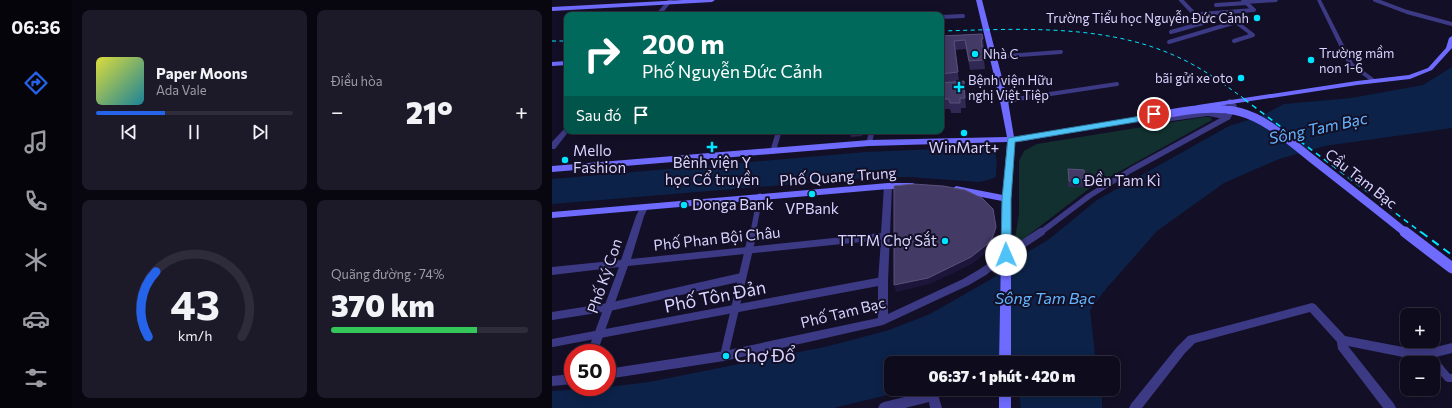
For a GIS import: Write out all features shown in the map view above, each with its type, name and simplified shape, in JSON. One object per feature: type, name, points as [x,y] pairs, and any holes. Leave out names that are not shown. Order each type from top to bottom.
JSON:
[{"type":"main road","points":[[552,9],[669,1],[712,0]]},
{"type":"main road","points":[[979,0],[1004,101],[1011,140],[1007,199],[1005,267],[1005,356]]},
{"type":"main road","points":[[980,38],[988,38]]},
{"type":"main road","points":[[552,169],[869,143],[1011,140],[1230,102],[1374,80],[1410,77],[1430,69],[1449,48],[1452,38]]},
{"type":"main road","points":[[552,64],[564,63]]},
{"type":"main road","name":"Cầu Tam Bạc","points":[[1136,119],[1210,108],[1230,110],[1253,117],[1281,135],[1452,268]]},
{"type":"main road","name":"Phố Quang Trung","points":[[552,215],[888,186],[925,187]]},
{"type":"main road","points":[[945,188],[1007,199]]},
{"type":"main road","points":[[1005,396],[1005,407]]},
{"type":"street","points":[[1171,32],[1203,23],[1181,0]]},
{"type":"street","points":[[1216,5],[1276,0]]},
{"type":"street","points":[[1319,0],[1351,64],[1374,80]]},
{"type":"street","points":[[1375,0],[1407,12],[1452,24]]},
{"type":"street","points":[[660,12],[669,1]]},
{"type":"street","points":[[1202,14],[1254,10],[1245,2]]},
{"type":"street","points":[[1223,12],[1253,35],[1234,41]]},
{"type":"street","points":[[944,17],[963,16]]},
{"type":"street","points":[[1169,42],[1236,22]]},
{"type":"street","points":[[993,57],[1061,52]]},
{"type":"street","points":[[1004,101],[1117,84]]},
{"type":"street","points":[[1006,255],[1032,239],[1089,196],[1131,170],[1228,116],[1232,112],[1234,106],[1230,102]]},
{"type":"street","points":[[1136,119],[1153,120],[1204,113],[1219,113],[1228,116]]},
{"type":"street","points":[[552,148],[564,133]]},
{"type":"street","points":[[773,151],[778,134]]},
{"type":"street","points":[[869,143],[871,134]]},
{"type":"street","points":[[883,321],[883,281],[888,186]]},
{"type":"street","points":[[724,356],[750,249],[760,196]]},
{"type":"street","name":"Phố Ký Con","points":[[596,344],[644,208]]},
{"type":"street","name":"Phố Phan Bội Châu","points":[[552,270],[886,236]]},
{"type":"street","name":"Phố Tam Bạc","points":[[616,373],[724,356],[883,321],[966,282],[983,272],[1006,255]]},
{"type":"street","points":[[552,316],[609,307],[742,277]]},
{"type":"street","name":"Phố Tôn Đản","points":[[552,343],[883,281]]},
{"type":"street","points":[[1135,408],[1180,350],[1192,339],[1312,307],[1342,340],[1403,352],[1428,354],[1452,348]]},
{"type":"street","points":[[1342,340],[1342,346],[1390,408]]},
{"type":"street","points":[[1428,354],[1448,378],[1452,378]]},
{"type":"street","points":[[552,381],[564,380]]},
{"type":"street","points":[[884,408],[933,395],[936,408]]},
{"type":"green space","points":[[1210,117],[1212,120],[1090,188],[1022,240],[1018,241],[1015,239],[1019,213],[1019,161],[1024,151],[1037,144]]},
{"type":"water","name":"Sông Tam Bạc","points":[[1452,67],[1452,128],[1325,146],[1279,159],[1224,183],[1157,231],[1105,290],[1090,310],[1095,356],[884,356],[884,396],[834,408],[552,408],[552,391],[564,390],[564,396],[616,396],[616,386],[649,382],[829,346],[889,330],[930,314],[993,278],[1019,257],[1048,240],[1097,200],[1229,126],[1261,116],[1284,104],[1351,98],[1423,85]]},
{"type":"water","points":[[984,147],[993,151],[995,154],[997,162],[996,177],[979,182],[909,177],[880,177],[552,204],[552,179],[865,152]]},
{"type":"water","points":[[1019,396],[1102,396],[1102,408],[1021,408]]},
{"type":"building","points":[[982,34],[983,39],[981,39],[984,60],[969,61],[965,40],[954,41],[958,72],[944,74],[944,36]]},
{"type":"building","points":[[964,81],[965,98],[960,98],[960,103],[950,103],[949,99],[944,99],[944,83]]},
{"type":"building","points":[[1068,169],[1084,170],[1085,182],[1069,181]]},
{"type":"building","name":"TTTM Chợ Sắt","points":[[913,184],[943,186],[965,190],[982,198],[993,209],[996,227],[991,241],[971,257],[928,278],[894,285],[894,186]]},
{"type":"railway","points":[[944,31],[1032,29],[1094,34],[1124,39],[1154,47],[1182,59],[1223,83],[1246,100]]},
{"type":"railway","points":[[552,41],[564,41]]},
{"type":"railway","points":[[1244,99],[1422,233]]},
{"type":"railway","points":[[1421,232],[1452,255]]},
{"type":"place","name":"Trường Tiểu học Nguyễn Đức Cảnh","points":[[1257,18]]},
{"type":"place","name":"Nhà C","points":[[975,54]]},
{"type":"place","name":"Trường mầm non 1-6","points":[[1311,60]]},
{"type":"place","name":"bãi gửi xe oto","points":[[1241,78]]},
{"type":"place","name":"Bệnh viện Hữu nghị Việt Tiệp","points":[[959,87]]},
{"type":"place","name":"WinMart+","points":[[964,133]]},
{"type":"place","name":"Bênh viện Y học Cổ truyền","points":[[712,147]]},
{"type":"place","name":"Mello Fashion","points":[[565,160]]},
{"type":"place","name":"Đền Tam Kì","points":[[1076,181]]},
{"type":"place","name":"VPBank","points":[[812,194]]},
{"type":"place","name":"Donga Bank","points":[[684,205]]},
{"type":"place","name":"TTTM Chợ Sắt","points":[[945,241]]},
{"type":"place","name":"Chợ Đổ","points":[[726,356]]},
{"type":"route","points":[[1006,255],[1007,199],[1011,140],[1039,137],[1136,119],[1154,114]]}]
